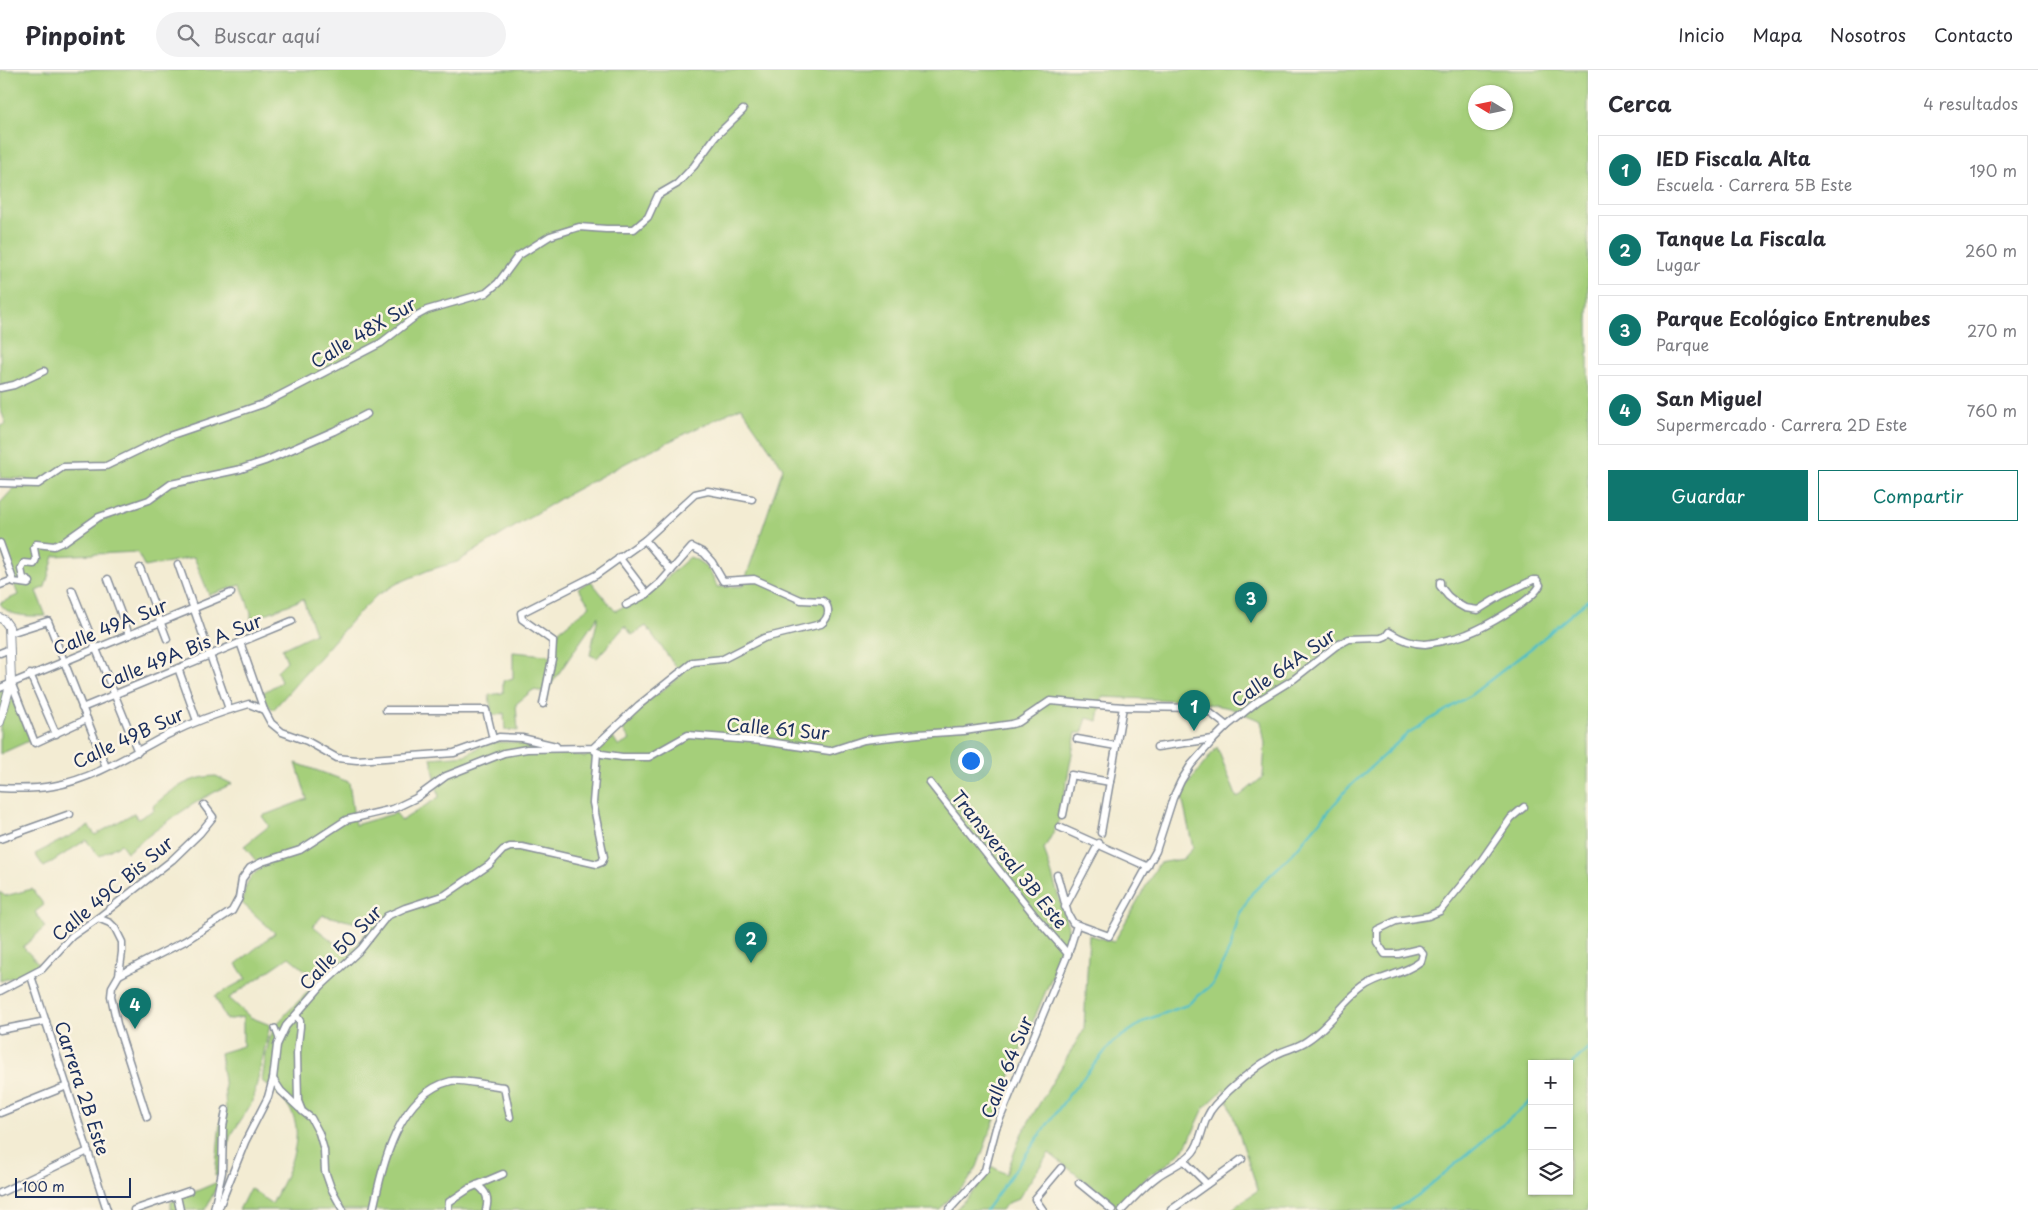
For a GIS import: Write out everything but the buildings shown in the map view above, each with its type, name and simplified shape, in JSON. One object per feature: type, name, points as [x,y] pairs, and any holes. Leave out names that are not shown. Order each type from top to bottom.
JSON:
[{"type":"street","name":"Calle 48X Sur","points":[[0,483],[38,484],[63,467],[106,466],[166,437],[263,404],[381,342],[427,310],[486,293],[498,283],[518,256],[550,236],[579,227],[606,230],[634,229],[648,217],[658,195],[677,184],[694,166],[716,136],[743,110]]},
{"type":"street","points":[[0,388],[44,371]]},
{"type":"street","points":[[0,585],[14,581],[25,585],[29,584],[29,581],[22,576],[22,570],[24,563],[34,564],[36,559],[34,548],[36,544],[54,546],[69,539],[100,517],[149,500],[171,484],[240,469],[265,461],[334,431],[367,414]]},
{"type":"street","points":[[543,704],[552,659],[553,641],[521,617],[521,613],[586,581],[645,540],[695,494],[708,491],[752,500]]},
{"type":"street","points":[[645,540],[670,571]]},
{"type":"street","points":[[0,543],[14,581]]},
{"type":"street","points":[[595,750],[639,705],[692,662],[723,659],[764,638],[821,624],[828,615],[827,606],[821,600],[801,600],[754,579],[723,581],[720,579],[712,562],[704,554],[692,547],[647,594],[626,605]]},
{"type":"street","points":[[619,558],[647,594]]},
{"type":"street","points":[[178,564],[230,709]]},
{"type":"street","points":[[140,568],[167,639]]},
{"type":"street","points":[[108,579],[129,635]]},
{"type":"street","name":"Calle 64A Sur","points":[[1077,925],[1109,936],[1148,867],[1158,844],[1176,789],[1191,765],[1227,726],[1258,700],[1294,679],[1343,642],[1356,638],[1381,638],[1389,632],[1408,642],[1426,644],[1464,636],[1486,626],[1511,610],[1534,593],[1540,585],[1537,580],[1533,580],[1502,595],[1482,609],[1476,610],[1462,607],[1448,596],[1440,586],[1440,582]]},
{"type":"street","points":[[72,590],[138,752]]},
{"type":"street","name":"Calle 49A Sur","points":[[0,688],[30,674],[231,593]]},
{"type":"street","points":[[0,618],[7,623],[10,633],[11,682],[0,722]]},
{"type":"street","points":[[10,633],[48,621],[106,767]]},
{"type":"street","name":"Calle 49A Bis A Sur","points":[[82,708],[292,621]]},
{"type":"street","points":[[240,642],[264,710],[275,728],[307,741],[337,758],[357,760],[454,753],[493,738],[512,737],[567,748]]},
{"type":"street","points":[[0,653],[10,649]]},
{"type":"street","points":[[178,668],[197,721]]},
{"type":"street","points":[[30,674],[56,734]]},
{"type":"street","name":"Calle 49B Sur","points":[[11,682],[35,743],[87,719]]},
{"type":"street","name":"Calle 61 Sur","points":[[567,748],[595,750],[622,757],[649,757],[688,735],[768,742],[830,751],[864,740],[964,731],[1012,724],[1019,722],[1050,701],[1123,707]]},
{"type":"street","name":"Calle 49B Sur","points":[[0,788],[54,786],[81,778],[138,752],[165,736],[197,721],[230,709],[249,704],[264,710]]},
{"type":"street","points":[[1101,833],[1123,707],[1204,708],[1227,726]]},
{"type":"street","points":[[386,710],[486,710],[493,738]]},
{"type":"street","points":[[1077,739],[1116,746]]},
{"type":"street","points":[[1157,747],[1214,739]]},
{"type":"street","points":[[118,975],[185,941],[232,911],[239,898],[242,878],[250,868],[262,862],[300,850],[346,820],[393,809],[416,798],[446,776],[485,760],[504,753],[527,749],[567,748]]},
{"type":"street","name":"Calle 50 Sur","points":[[279,1040],[286,1026],[321,986],[361,949],[387,916],[445,895],[489,865],[503,850],[510,847],[522,847],[600,863],[604,857],[592,795],[595,750]]},
{"type":"street","points":[[1063,815],[1071,776],[1110,782]]},
{"type":"street","name":"Transversal 3B Este","points":[[930,783],[1035,916],[1068,954]]},
{"type":"street","name":"Calle 49C Bis Sur","points":[[0,991],[31,976],[48,963],[72,936],[172,860],[200,833],[212,817],[204,805]]},
{"type":"street","points":[[1122,1210],[1144,1186],[1192,1153],[1198,1144],[1205,1120],[1214,1106],[1249,1074],[1275,1055],[1308,1040],[1330,1021],[1353,995],[1364,987],[1377,979],[1406,971],[1422,962],[1423,954],[1419,948],[1398,954],[1385,954],[1377,942],[1377,930],[1396,921],[1428,916],[1440,911],[1481,860],[1506,824],[1524,807]]},
{"type":"street","points":[[0,839],[70,814]]},
{"type":"street","points":[[1060,827],[1099,843],[1148,867]]},
{"type":"street","points":[[1066,906],[1099,843]]},
{"type":"street","points":[[1057,875],[1068,914],[1077,925]]},
{"type":"street","points":[[98,918],[105,920],[115,928],[122,942],[118,975],[111,991],[114,1014],[147,1117]]},
{"type":"street","name":"Calle 64 Sur","points":[[949,1210],[985,1170],[996,1128],[1068,954],[1077,925]]},
{"type":"street","name":"Carrera 2B Este","points":[[31,976],[107,1210]]},
{"type":"street","points":[[296,1015],[300,1021],[297,1053],[298,1101],[302,1111]]},
{"type":"street","points":[[0,1030],[46,1021]]},
{"type":"street","points":[[218,1210],[245,1142],[264,1106],[273,1079],[279,1040],[275,1028]]},
{"type":"street","points":[[273,1079],[281,1091],[310,1118],[319,1133],[324,1150],[325,1170],[331,1188],[343,1210]]},
{"type":"street","points":[[373,1210],[389,1148],[407,1111],[417,1100],[432,1089],[456,1080],[504,1087],[510,1117]]},
{"type":"street","points":[[0,1113],[67,1086]]},
{"type":"street","points":[[214,1210],[221,1179],[226,1110]]},
{"type":"street","points":[[0,1193],[88,1152]]},
{"type":"street","points":[[1171,1210],[1242,1159]]},
{"type":"street","points":[[1182,1160],[1207,1184]]},
{"type":"street","points":[[1043,1210],[1035,1199],[1061,1168]]},
{"type":"street","points":[[448,1210],[449,1202],[477,1185],[503,1174]]},
{"type":"street","points":[[1079,1183],[1112,1210]]},
{"type":"street","points":[[477,1185],[486,1192],[488,1201],[486,1210]]},
{"type":"street","points":[[134,1210],[189,1191]]},
{"type":"street","points":[[176,1196],[180,1210]]},
{"type":"green space","points":[[0,70],[1588,70],[1588,1210],[1231,1210],[1258,1190],[1224,1089],[1204,1108],[1187,1145],[1169,1163],[1148,1176],[1118,1207],[1049,1153],[1018,1199],[1008,1203],[1001,1210],[955,1210],[977,1187],[991,1166],[1006,1174],[1022,1133],[1084,1029],[1089,935],[1114,942],[1159,863],[1183,859],[1193,848],[1181,793],[1217,747],[1237,798],[1263,777],[1265,744],[1261,721],[1230,708],[1194,701],[1102,697],[1098,721],[1087,718],[1082,733],[1076,733],[1059,822],[1044,849],[1068,927],[1068,939],[1018,1056],[977,1167],[967,1183],[940,1210],[239,1210],[250,1188],[272,1204],[284,1180],[294,1153],[296,1126],[285,1102],[262,1081],[265,1059],[270,1037],[277,1024],[318,981],[289,957],[229,998],[250,1017],[270,1025],[253,1101],[230,1137],[222,1174],[215,1176],[220,1123],[226,1110],[220,1053],[243,1046],[243,1017],[226,1020],[215,996],[246,979],[236,964],[275,933],[242,903],[248,882],[262,868],[244,846],[269,826],[262,816],[307,799],[296,763],[349,782],[355,825],[396,813],[401,821],[439,797],[431,758],[466,755],[483,745],[497,742],[514,742],[585,757],[611,735],[619,746],[630,740],[622,728],[642,706],[682,675],[646,626],[632,635],[625,626],[597,658],[590,655],[598,616],[546,692],[533,690],[516,704],[518,731],[505,730],[504,713],[492,716],[489,695],[503,693],[503,681],[513,678],[513,652],[547,655],[552,658],[559,631],[590,606],[578,588],[591,581],[615,611],[648,594],[690,557],[707,568],[713,576],[717,587],[743,586],[783,468],[741,407],[641,455],[568,494],[457,562],[429,570],[398,583],[376,596],[353,619],[273,710],[259,695],[281,682],[277,671],[287,661],[282,649],[315,633],[303,599],[251,620],[251,613],[241,585],[209,595],[194,557],[145,567],[137,552],[54,556],[45,587],[36,591],[46,616],[14,614],[4,608],[0,603],[18,595],[0,546],[0,503],[14,488],[29,487],[26,479],[0,478],[0,426],[6,424],[0,408]],"holes":[[[323,915],[370,926],[370,927],[348,953],[313,926]]]},
{"type":"green space","points":[[8,686],[31,740],[0,754],[0,690]]},
{"type":"green space","points":[[216,776],[232,784],[190,806],[127,852],[121,844],[99,856],[86,840],[44,867],[35,854],[89,826],[95,835],[134,813],[138,819],[154,810],[153,806],[167,794],[189,781]]},
{"type":"green space","points":[[32,889],[44,905],[35,912],[45,927],[23,947],[40,965],[27,973],[0,981],[0,892],[5,896]]},
{"type":"green space","points":[[220,1181],[205,1210],[171,1210],[171,1202]]},
{"type":"waterway","points":[[986,1210],[1068,1096],[1113,1042],[1146,1020],[1187,1005],[1213,984],[1231,946],[1239,915],[1252,893],[1295,851],[1347,789],[1408,733],[1471,695],[1534,646],[1588,600]]},
{"type":"waterway","points":[[1573,1063],[1588,1048]]},
{"type":"waterway","points":[[1394,1210],[1417,1196],[1528,1103]]},
{"type":"place","name":"Parque Ecológico Entrenubes","points":[[1251,623]]},
{"type":"place","name":"IED Fiscala Alta","points":[[1194,731]]},
{"type":"place","name":"Tanque La Fiscala","points":[[751,963]]},
{"type":"place","name":"San Miguel","points":[[135,1029]]}]
